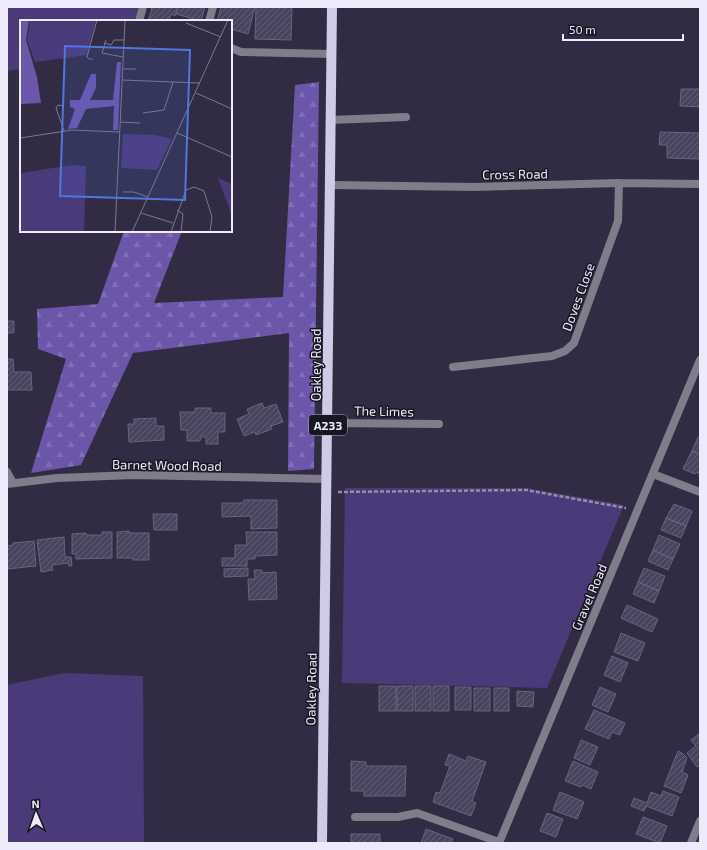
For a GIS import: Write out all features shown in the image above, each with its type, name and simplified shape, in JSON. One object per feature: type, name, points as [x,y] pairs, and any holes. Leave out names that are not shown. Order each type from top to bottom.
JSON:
[{"type":"main road","name":"Oakley Road","points":[[322,843],[332,7]]},
{"type":"street","points":[[139,20],[143,7]]},
{"type":"street","points":[[209,20],[213,7]]},
{"type":"street","points":[[232,48],[241,52],[331,54]]},
{"type":"street","points":[[331,120],[406,117]]},
{"type":"street","name":"Cross Road","points":[[330,185],[475,187],[619,183],[700,184]]},
{"type":"street","name":"Doves Close","points":[[452,367],[552,356],[565,351],[574,343],[618,221],[619,183]]},
{"type":"street","name":"Gravel Road","points":[[499,843],[700,360]]},
{"type":"street","name":"The Limes","points":[[328,423],[439,424]]},
{"type":"street","points":[[7,472],[10,483]]},
{"type":"street","points":[[653,474],[700,492]]},
{"type":"street","name":"Barnet Wood Road","points":[[10,483],[56,478],[134,475],[327,478]]},
{"type":"street","points":[[355,817],[398,817],[417,813],[499,843]]},
{"type":"street","points":[[691,843],[700,821]]},
{"type":"path","points":[[327,492],[526,490],[622,506],[638,512]]},
{"type":"green space","points":[[319,82],[314,469],[288,471],[289,333],[133,353],[81,465],[31,473],[66,359],[38,349],[37,309],[98,304],[124,232],[182,232],[154,303],[283,297],[295,85]]},
{"type":"shaded area","points":[[7,7],[139,7],[136,20],[20,20],[20,69],[7,71]]},
{"type":"shaded area","points":[[345,488],[527,488],[624,505],[547,688],[342,683]]},
{"type":"shaded area","points":[[64,673],[143,676],[144,843],[7,843],[7,685]]},
{"type":"building","points":[[149,7],[178,7],[175,16],[171,14],[169,20],[148,20],[152,9]]},
{"type":"building","points":[[178,7],[205,7],[201,20],[176,14]]},
{"type":"building","points":[[221,7],[255,7],[248,34],[232,29],[232,20],[217,20]]},
{"type":"building","points":[[256,7],[292,7],[291,40],[255,39]]},
{"type":"building","points":[[681,89],[700,89],[700,107],[680,106]]},
{"type":"building","points":[[660,132],[700,133],[699,159],[667,158],[667,145],[659,145]]},
{"type":"building","points":[[7,321],[14,321],[14,333],[7,333]]},
{"type":"building","points":[[7,359],[13,359],[14,372],[31,372],[32,390],[7,390]]},
{"type":"building","points":[[262,403],[264,408],[276,404],[283,422],[271,426],[272,429],[256,435],[255,432],[244,436],[237,419],[249,414],[247,409]]},
{"type":"building","points":[[195,408],[211,408],[211,413],[225,413],[225,432],[218,432],[218,444],[206,444],[206,437],[201,437],[200,441],[187,441],[187,430],[181,430],[180,412],[195,412]]},
{"type":"building","points":[[156,418],[156,426],[164,426],[164,440],[129,442],[128,424],[134,424],[134,419]]},
{"type":"building","points":[[698,437],[700,437],[700,454],[692,451]]},
{"type":"building","points":[[692,451],[700,454],[700,474],[696,472],[695,474],[683,469]]},
{"type":"building","points":[[244,500],[277,500],[277,528],[251,529],[251,516],[222,517],[222,503],[243,503]]},
{"type":"building","points":[[674,504],[692,511],[686,526],[666,518]]},
{"type":"building","points":[[153,514],[177,514],[177,530],[154,530]]},
{"type":"building","points":[[666,518],[686,526],[681,538],[661,530]]},
{"type":"building","points":[[129,531],[129,533],[149,533],[149,560],[117,558],[117,532]]},
{"type":"building","points":[[102,532],[112,532],[112,558],[76,559],[76,554],[72,554],[72,534],[86,533],[86,535],[102,535]]},
{"type":"building","points":[[246,532],[277,532],[277,555],[256,556],[255,559],[247,559],[247,566],[222,566],[222,558],[235,558],[235,545],[247,545]]},
{"type":"building","points":[[659,535],[680,544],[673,559],[653,550]]},
{"type":"building","points":[[64,537],[65,557],[71,557],[72,566],[69,566],[68,563],[52,565],[53,570],[41,572],[37,540]]},
{"type":"building","points":[[34,541],[36,566],[7,569],[7,546],[13,545],[13,543]]},
{"type":"building","points":[[653,550],[673,559],[668,570],[648,561]]},
{"type":"building","points":[[248,568],[248,576],[224,577],[224,569]]},
{"type":"building","points":[[644,568],[665,576],[659,591],[638,582]]},
{"type":"building","points":[[254,570],[262,570],[262,573],[276,572],[277,599],[249,600],[248,579],[255,579]]},
{"type":"building","points":[[638,582],[659,591],[654,603],[633,594]]},
{"type":"building","points":[[627,605],[658,619],[652,632],[621,618]]},
{"type":"building","points":[[621,633],[645,643],[638,661],[614,652]]},
{"type":"building","points":[[612,656],[628,663],[620,682],[604,675]]},
{"type":"building","points":[[379,686],[396,686],[396,711],[379,711]]},
{"type":"building","points":[[397,686],[413,686],[413,711],[397,711]]},
{"type":"building","points":[[415,686],[431,686],[431,711],[415,711]]},
{"type":"building","points":[[433,686],[449,686],[449,711],[433,711]]},
{"type":"building","points":[[455,687],[471,687],[471,710],[455,710]]},
{"type":"building","points":[[600,687],[616,694],[608,712],[592,705]]},
{"type":"building","points":[[474,688],[490,688],[490,711],[474,711]]},
{"type":"building","points":[[494,688],[509,688],[509,711],[494,711]]},
{"type":"building","points":[[517,691],[534,692],[533,707],[517,706]]},
{"type":"building","points":[[594,710],[625,723],[620,735],[612,732],[609,739],[585,729]]},
{"type":"building","points":[[699,734],[700,765],[697,767],[687,753],[696,746],[691,740]]},
{"type":"building","points":[[581,740],[598,747],[590,765],[574,758]]},
{"type":"building","points":[[678,751],[687,758],[682,772],[688,775],[681,793],[664,786]]},
{"type":"building","points":[[449,754],[466,761],[468,756],[486,762],[472,801],[476,803],[471,816],[433,802],[436,792],[440,793],[450,766],[445,765]]},
{"type":"building","points":[[351,761],[366,762],[366,766],[406,766],[405,796],[364,796],[364,791],[351,791]]},
{"type":"building","points":[[573,761],[598,772],[591,789],[565,781]]},
{"type":"building","points":[[663,791],[679,797],[672,816],[646,806],[644,811],[631,806],[634,798],[647,803],[651,792],[661,796]]},
{"type":"building","points":[[560,792],[584,802],[577,819],[553,810]]},
{"type":"building","points":[[547,813],[563,819],[556,837],[540,831]]},
{"type":"building","points":[[643,817],[667,826],[660,843],[636,834]]},
{"type":"building","points":[[426,829],[453,839],[451,843],[421,843]]},
{"type":"building","points":[[351,834],[380,834],[380,843],[351,843]]}]
